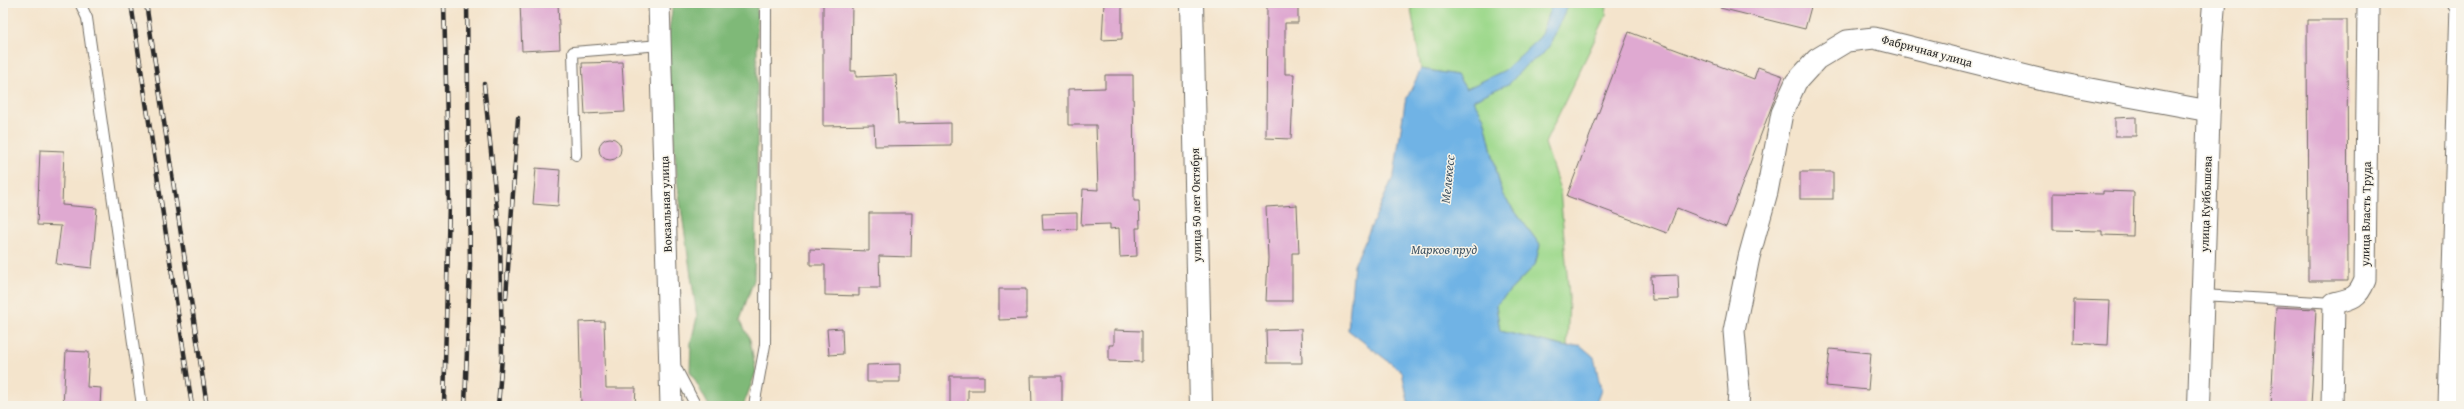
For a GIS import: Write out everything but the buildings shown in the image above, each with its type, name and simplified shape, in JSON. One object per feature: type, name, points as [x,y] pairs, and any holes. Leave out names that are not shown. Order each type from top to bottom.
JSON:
[{"type":"main road","name":"улица 50 лет Октября","points":[[1192,3],[1200,406]]},
{"type":"main road","name":"улица Куйбышева","points":[[2199,406],[2214,3]]},
{"type":"street","name":"Вокзальная улица","points":[[659,3],[671,359],[671,406]]},
{"type":"street","name":"улица Власть Труда","points":[[2334,303],[2348,300],[2360,293],[2365,280],[2362,3]]},
{"type":"street","points":[[2449,406],[2461,6],[2458,3]]},
{"type":"street","name":"Фабричная улица","points":[[1738,406],[1739,391],[1734,331],[1749,257],[1767,192],[1782,113],[1796,82],[1817,59],[1847,41],[1874,38],[2047,81],[2209,111]]},
{"type":"street","points":[[2332,406],[2334,303]]},
{"type":"lane","points":[[80,3],[87,18],[142,406]]},
{"type":"lane","points":[[754,406],[765,346],[766,3]]},
{"type":"lane","points":[[576,154],[573,52],[661,45]]},
{"type":"lane","points":[[2203,295],[2334,303]]},
{"type":"lane","points":[[671,359],[696,406]]},
{"type":"green space","points":[[673,3],[757,3],[757,176],[754,280],[740,319],[750,340],[756,372],[743,406],[709,406],[690,371],[691,342],[697,317],[678,187],[666,53]]},
{"type":"green space","points":[[1410,3],[1607,3],[1606,16],[1545,143],[1560,190],[1569,297],[1567,347],[1500,331],[1496,305],[1535,265],[1540,245],[1502,194],[1484,118],[1457,75],[1421,69]]},
{"type":"water","name":"Марков пруд","points":[[1552,3],[1569,3],[1550,45],[1542,55],[1526,65],[1510,83],[1473,100],[1484,118],[1502,194],[1540,245],[1535,265],[1496,305],[1500,331],[1567,347],[1580,345],[1594,357],[1601,390],[1595,406],[1409,406],[1402,372],[1348,330],[1354,265],[1394,175],[1405,102],[1421,69],[1457,75],[1466,89],[1505,70],[1540,37]]},
{"type":"railway","points":[[131,3],[192,406]]},
{"type":"railway","points":[[146,3],[207,406]]},
{"type":"railway","points":[[444,3],[449,202],[444,406]]},
{"type":"railway","points":[[465,406],[470,265],[467,3]]},
{"type":"railway","points":[[484,84],[500,239],[502,357],[498,406]]},
{"type":"railway","points":[[506,298],[518,118]]},
{"type":"water label","name":"Мелекесс","points":[[1447,179]]}]
